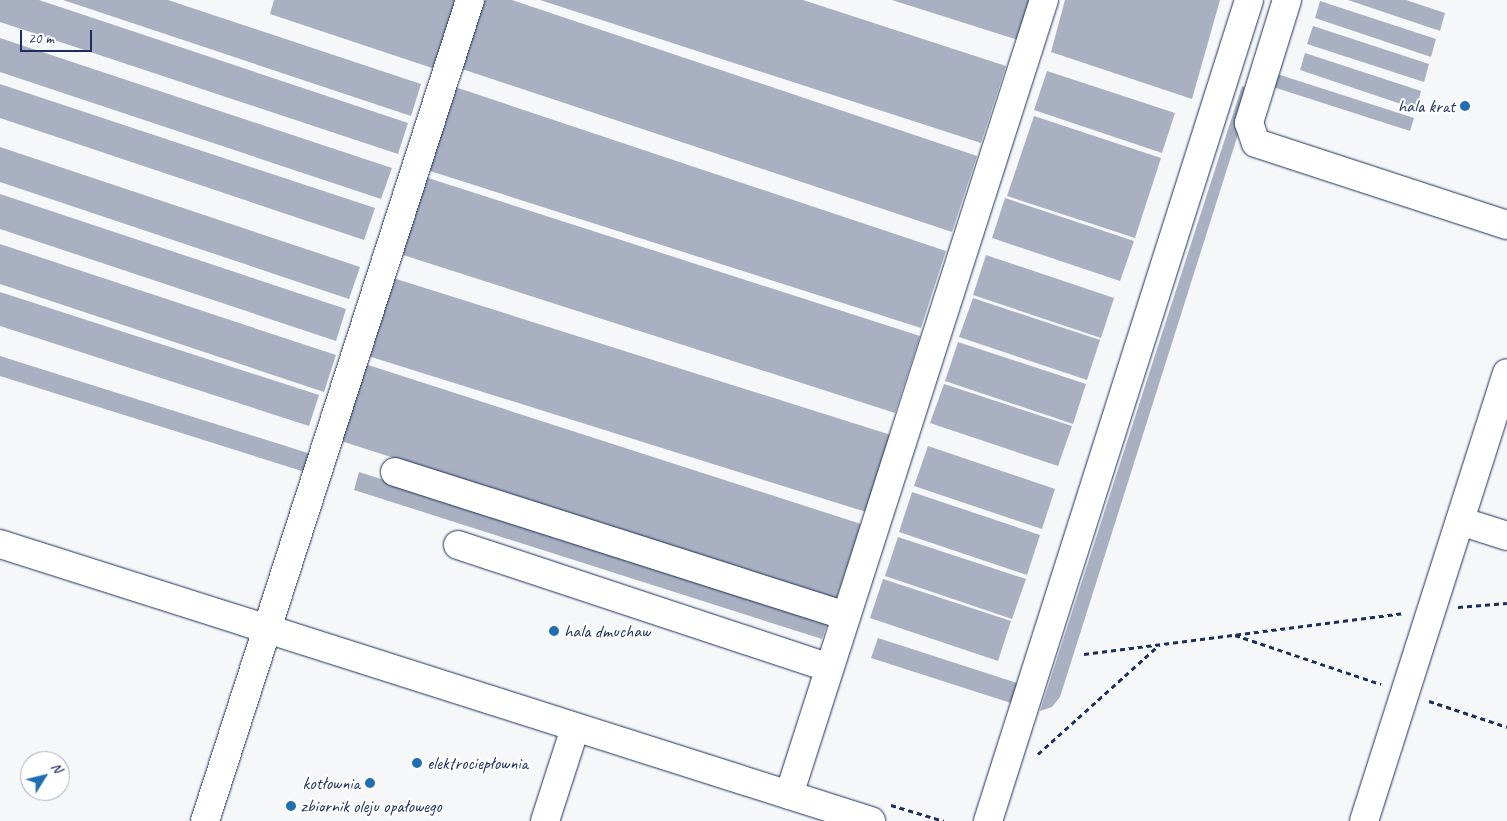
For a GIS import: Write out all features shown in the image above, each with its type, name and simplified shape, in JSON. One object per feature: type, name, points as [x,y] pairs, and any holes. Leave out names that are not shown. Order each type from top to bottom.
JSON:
[{"type":"lane","points":[[205,821],[470,0]]},
{"type":"lane","points":[[789,795],[1044,0]]},
{"type":"lane","points":[[988,821],[1249,0]]},
{"type":"lane","points":[[1287,0],[1249,123],[1256,143],[1507,225]]},
{"type":"lane","points":[[1364,821],[1507,373]]},
{"type":"lane","points":[[396,472],[845,616]]},
{"type":"lane","points":[[1460,521],[1507,536]]},
{"type":"lane","points":[[0,544],[268,627],[575,728],[871,821]]},
{"type":"lane","points":[[458,545],[829,668]]},
{"type":"lane","points":[[545,821],[575,728]]},
{"type":"path","points":[[1084,654],[1432,609],[1507,603]]},
{"type":"path","points":[[1234,635],[1507,727]]},
{"type":"path","points":[[1035,757],[1160,644]]},
{"type":"water","points":[[0,0],[39,0],[408,123],[398,154],[0,22]]},
{"type":"water","points":[[63,0],[168,0],[421,84],[411,116]]},
{"type":"water","points":[[274,0],[457,0],[435,69],[270,14]]},
{"type":"water","points":[[482,0],[512,0],[977,156],[952,232],[459,68]]},
{"type":"water","points":[[540,0],[803,0],[1006,66],[981,143]]},
{"type":"water","points":[[892,0],[1031,0],[1018,40]]},
{"type":"water","points":[[1065,0],[1220,0],[1192,99],[1051,52]]},
{"type":"water","points":[[1348,0],[1406,0],[1445,13],[1440,31]]},
{"type":"water","points":[[1320,1],[1436,39],[1431,57],[1315,18]]},
{"type":"water","points":[[1313,26],[1429,64],[1424,82],[1307,44]]},
{"type":"water","points":[[0,38],[392,168],[381,199],[0,72]]},
{"type":"water","points":[[1305,53],[1421,91],[1416,109],[1300,70]]},
{"type":"water","points":[[1047,71],[1175,113],[1162,153],[1034,110]]},
{"type":"water","points":[[1274,73],[1414,118],[1410,131],[1270,86]]},
{"type":"water","points":[[0,84],[375,208],[364,240],[0,118]]},
{"type":"water","points":[[452,86],[946,251],[921,328],[427,170]]},
{"type":"water","points":[[1242,86],[1252,90],[1060,697],[1052,707],[1040,711]]},
{"type":"water","points":[[1034,116],[1161,158],[1135,238],[1007,196]]},
{"type":"water","points":[[0,147],[360,267],[349,299],[0,182]]},
{"type":"water","points":[[425,177],[920,336],[895,413],[400,254]]},
{"type":"water","points":[[0,194],[346,309],[336,341],[0,229]]},
{"type":"water","points":[[1005,198],[1134,241],[1120,281],[992,238]]},
{"type":"water","points":[[0,244],[336,355],[324,392],[0,284]]},
{"type":"water","points":[[986,255],[1114,298],[1101,338],[973,295]]},
{"type":"water","points":[[390,277],[891,435],[866,512],[368,356]]},
{"type":"water","points":[[0,292],[319,395],[309,426],[0,326]]},
{"type":"water","points":[[973,298],[1100,340],[1087,380],[959,337]]},
{"type":"water","points":[[958,342],[1086,384],[1073,424],[945,381]]},
{"type":"water","points":[[0,356],[311,454],[305,472],[0,376]]},
{"type":"water","points":[[365,364],[861,524],[836,600],[341,441]]},
{"type":"water","points":[[944,384],[1072,426],[1058,466],[930,423]]},
{"type":"water","points":[[928,446],[1055,489],[1042,529],[914,486]]},
{"type":"water","points":[[359,472],[828,621],[822,639],[354,490]]},
{"type":"water","points":[[912,492],[1040,535],[1027,575],[899,532]]},
{"type":"water","points":[[898,537],[1026,579],[1012,619],[885,576]]},
{"type":"water","points":[[883,579],[1011,621],[998,661],[870,618]]},
{"type":"water","points":[[878,638],[1017,683],[1011,703],[871,658]]},
{"type":"place","name":"hala krat","points":[[1465,106]]},
{"type":"place","name":"hala dmuchaw","points":[[554,631]]},
{"type":"place","name":"elektrociepłownia","points":[[417,763]]},
{"type":"place","name":"kotłownia","points":[[370,783]]},
{"type":"place","name":"zbiornik oleju opałowego","points":[[291,806]]}]
